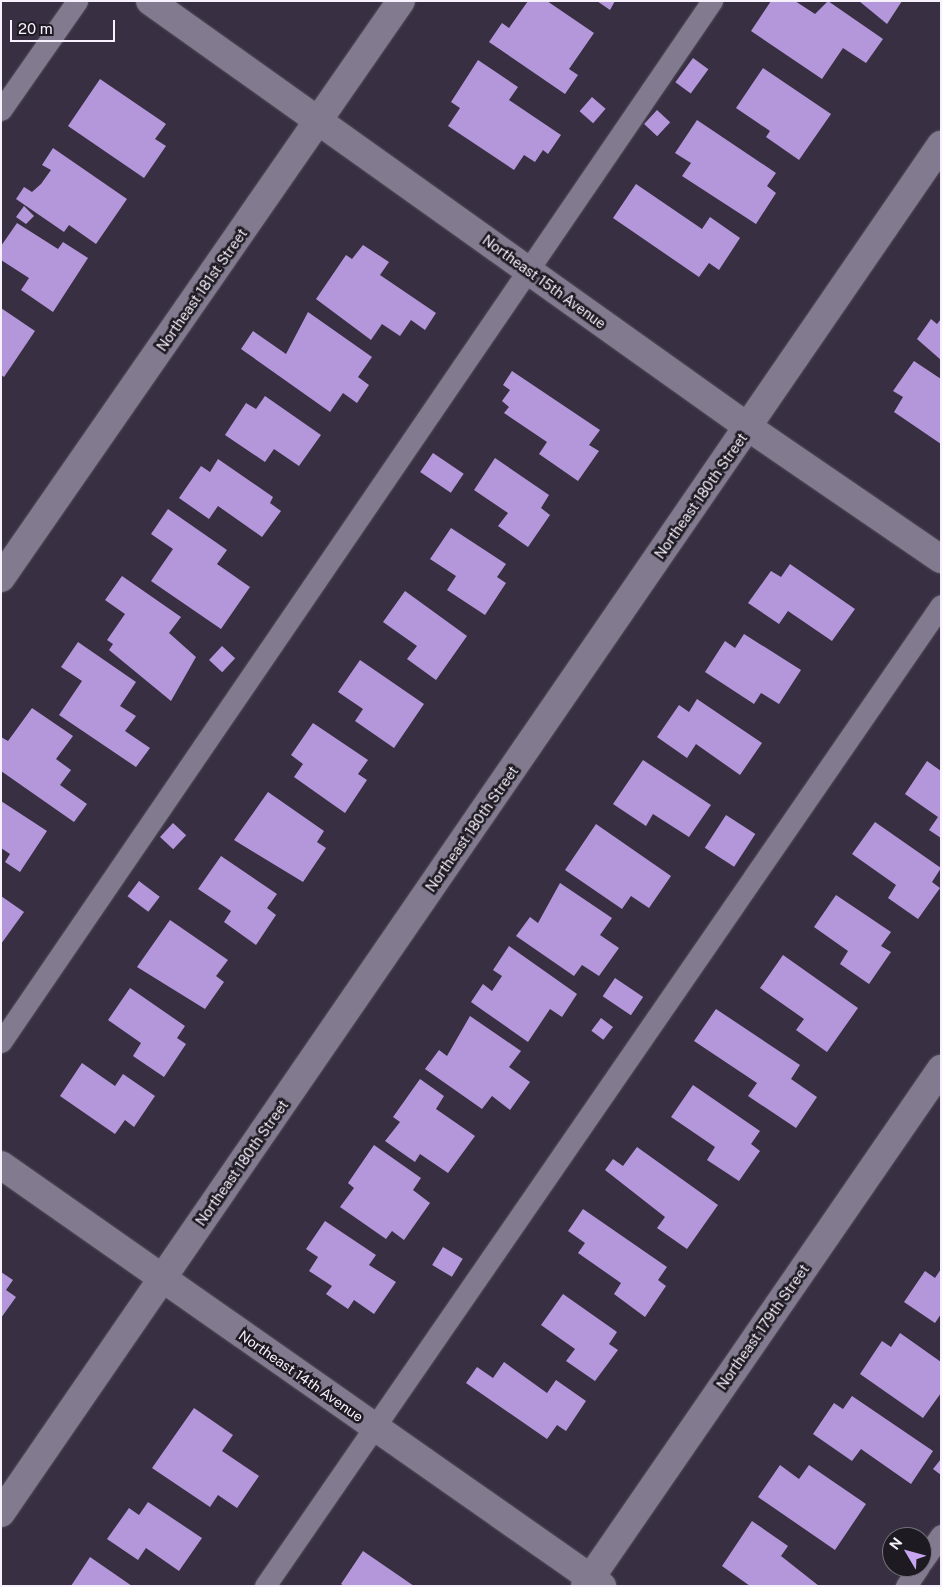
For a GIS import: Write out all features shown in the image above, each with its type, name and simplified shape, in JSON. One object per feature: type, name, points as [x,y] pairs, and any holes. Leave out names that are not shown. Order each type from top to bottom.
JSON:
[{"type":"street","name":"Northeast 15th Avenue","points":[[150,1],[748,427],[941,559]]},
{"type":"street","name":"Northeast 181st Street","points":[[1,578],[401,1]]},
{"type":"street","name":"Northeast 180th Street","points":[[1,1513],[941,144]]},
{"type":"street","name":"Northeast 179th Street","points":[[592,1583],[941,1069]]},
{"type":"street","name":"Northeast 14th Avenue","points":[[1,1165],[592,1583]]},
{"type":"lane","points":[[1,110],[77,1]]},
{"type":"lane","points":[[1,1042],[530,272],[712,1]]},
{"type":"lane","points":[[265,1586],[941,605]]},
{"type":"lane","points":[[932,1547],[941,1534]]},
{"type":"building","points":[[528,1],[547,1],[594,33],[569,69],[578,75],[565,94],[489,42],[502,23],[509,28]]},
{"type":"building","points":[[597,1],[615,1],[610,10]]},
{"type":"building","points":[[771,1],[795,1],[815,14],[828,1],[883,39],[866,63],[843,48],[822,79],[751,31]]},
{"type":"building","points":[[859,1],[902,1],[887,24]]},
{"type":"building","points":[[693,58],[708,69],[691,93],[675,82]]},
{"type":"building","points":[[478,60],[518,87],[509,100],[561,135],[548,154],[543,150],[535,162],[524,155],[514,170],[448,126],[460,108],[451,102]]},
{"type":"building","points":[[763,68],[831,114],[799,160],[766,137],[770,131],[736,108]]},
{"type":"building","points":[[100,79],[166,124],[155,139],[166,146],[144,178],[68,126]]},
{"type":"building","points":[[592,97],[606,109],[593,123],[580,111]]},
{"type":"building","points":[[657,110],[670,122],[657,136],[644,124]]},
{"type":"building","points":[[697,120],[776,173],[767,186],[776,193],[756,224],[682,176],[691,163],[675,153]]},
{"type":"building","points":[[53,148],[127,199],[96,244],[69,225],[64,232],[16,199],[24,187],[32,192],[41,184],[51,170],[42,165]]},
{"type":"building","points":[[636,184],[702,229],[710,217],[740,238],[719,270],[709,263],[699,277],[613,218]]},
{"type":"building","points":[[24,206],[34,216],[26,224],[16,217]]},
{"type":"building","points":[[17,223],[58,249],[63,242],[88,258],[53,312],[21,290],[29,278],[1,260],[1,246]]},
{"type":"building","points":[[363,245],[389,262],[380,275],[436,313],[425,330],[411,320],[400,336],[382,324],[371,340],[316,299],[346,255],[352,259]]},
{"type":"building","points":[[1,308],[35,331],[4,377],[1,375]]},
{"type":"building","points":[[308,312],[372,357],[358,377],[369,385],[357,403],[343,393],[330,412],[241,349],[253,331],[286,354]]},
{"type":"building","points":[[931,319],[937,324],[941,319],[941,360],[917,339]]},
{"type":"building","points":[[914,361],[941,379],[941,444],[894,412],[903,397],[893,391]]},
{"type":"building","points":[[512,371],[600,430],[589,445],[599,451],[578,481],[539,454],[547,442],[504,413],[509,407],[502,401],[510,390],[503,385]]},
{"type":"building","points":[[265,396],[321,435],[299,466],[274,449],[265,462],[225,435],[246,403],[256,409]]},
{"type":"building","points":[[433,453],[464,474],[451,493],[420,472]]},
{"type":"building","points":[[495,458],[549,495],[541,508],[550,515],[528,547],[498,526],[508,513],[474,490]]},
{"type":"building","points":[[218,459],[273,497],[270,503],[281,511],[262,537],[218,506],[209,519],[179,498],[201,466],[210,472]]},
{"type":"building","points":[[168,509],[227,550],[217,564],[250,587],[221,629],[151,581],[173,549],[151,534]]},
{"type":"building","points":[[451,528],[506,564],[497,577],[506,583],[485,615],[447,590],[456,576],[430,559]]},
{"type":"building","points":[[790,564],[855,609],[832,641],[788,611],[779,624],[748,603],[771,571],[781,577]]},
{"type":"building","points":[[122,576],[181,617],[169,633],[196,657],[171,701],[109,650],[113,644],[107,640],[125,614],[105,600]]},
{"type":"building","points":[[405,591],[467,636],[436,680],[407,659],[417,646],[383,622]]},
{"type":"building","points":[[744,634],[801,670],[779,704],[761,693],[754,704],[705,672],[725,641],[735,648]]},
{"type":"building","points":[[78,642],[136,682],[120,706],[136,716],[125,731],[150,748],[136,767],[59,715],[82,681],[61,667]]},
{"type":"building","points":[[222,646],[235,658],[222,672],[209,660]]},
{"type":"building","points":[[360,660],[424,704],[394,748],[355,721],[363,709],[338,692]]},
{"type":"building","points":[[697,699],[762,743],[740,775],[696,744],[687,758],[657,737],[679,705],[689,712]]},
{"type":"building","points":[[32,708],[73,736],[56,759],[71,770],[60,785],[87,804],[74,822],[1,771],[1,737],[8,741]]},
{"type":"building","points":[[313,723],[368,760],[358,774],[367,780],[345,813],[294,777],[303,764],[291,755]]},
{"type":"building","points":[[643,760],[711,805],[689,837],[653,814],[646,826],[613,804]]},
{"type":"building","points":[[927,761],[941,771],[941,838],[929,830],[938,817],[905,794]]},
{"type":"building","points":[[268,792],[324,831],[317,842],[326,848],[303,882],[234,840]]},
{"type":"building","points":[[1,801],[47,831],[20,872],[5,862],[10,854],[1,848]]},
{"type":"building","points":[[726,815],[755,834],[734,867],[705,848]]},
{"type":"building","points":[[875,822],[941,868],[932,882],[940,888],[918,919],[888,898],[896,885],[852,854]]},
{"type":"building","points":[[173,823],[186,835],[173,849],[160,837]]},
{"type":"building","points":[[596,824],[671,876],[649,908],[631,896],[622,909],[565,870]]},
{"type":"building","points":[[221,856],[277,894],[267,908],[276,915],[256,945],[224,922],[231,911],[198,889]]},
{"type":"building","points":[[139,881],[160,897],[148,912],[128,896]]},
{"type":"building","points":[[560,883],[612,918],[600,935],[619,948],[599,976],[582,965],[574,976],[516,936],[530,917],[538,923]]},
{"type":"building","points":[[836,895],[891,932],[881,946],[891,952],[869,984],[840,964],[848,951],[814,927]]},
{"type":"building","points":[[1,896],[24,912],[1,944]]},
{"type":"building","points":[[170,920],[228,960],[216,976],[224,982],[205,1009],[137,967]]},
{"type":"building","points":[[509,946],[577,994],[562,1017],[550,1009],[528,1042],[471,1002],[483,984],[492,991],[502,976],[493,970]]},
{"type":"building","points":[[783,955],[858,1008],[827,1052],[796,1030],[804,1019],[760,988]]},
{"type":"building","points":[[615,978],[643,997],[631,1015],[603,996]]},
{"type":"building","points":[[130,988],[185,1026],[177,1038],[186,1044],[164,1077],[133,1056],[141,1043],[108,1020]]},
{"type":"building","points":[[716,1009],[800,1065],[791,1079],[817,1097],[796,1128],[748,1096],[757,1083],[694,1041]]},
{"type":"building","points":[[470,1016],[521,1051],[509,1067],[530,1082],[510,1110],[492,1096],[482,1109],[425,1069],[439,1050],[447,1056]]},
{"type":"building","points":[[601,1018],[613,1027],[603,1040],[591,1031]]},
{"type":"building","points":[[82,1063],[115,1086],[123,1074],[155,1096],[134,1127],[125,1120],[115,1134],[60,1096]]},
{"type":"building","points":[[420,1079],[444,1096],[436,1109],[475,1136],[448,1173],[420,1154],[415,1162],[385,1141],[400,1122],[393,1117]]},
{"type":"building","points":[[693,1085],[760,1131],[751,1144],[760,1151],[739,1181],[707,1160],[715,1147],[671,1117]]},
{"type":"building","points":[[374,1145],[421,1178],[413,1190],[430,1203],[404,1240],[392,1231],[386,1239],[340,1207],[354,1188],[348,1183]]},
{"type":"building","points":[[637,1147],[718,1205],[687,1249],[657,1228],[665,1217],[605,1170],[613,1159],[623,1166]]},
{"type":"building","points":[[583,1209],[667,1267],[658,1280],[666,1286],[645,1317],[614,1294],[621,1283],[578,1253],[585,1243],[568,1231]]},
{"type":"building","points":[[325,1221],[376,1255],[369,1265],[396,1282],[374,1314],[354,1300],[348,1309],[326,1294],[332,1286],[309,1271],[318,1257],[306,1249]]},
{"type":"building","points":[[443,1247],[463,1259],[452,1277],[432,1265]]},
{"type":"building","points":[[941,1269],[941,1314],[935,1323],[904,1302],[925,1271],[935,1278]]},
{"type":"building","points":[[1,1272],[13,1280],[6,1290],[16,1297],[1,1318]]},
{"type":"building","points":[[563,1294],[617,1332],[609,1344],[618,1350],[595,1381],[566,1361],[575,1349],[541,1325]]},
{"type":"building","points":[[900,1333],[941,1362],[941,1393],[923,1418],[860,1374],[882,1341],[891,1347]]},
{"type":"building","points":[[504,1362],[547,1393],[556,1380],[586,1401],[566,1431],[557,1425],[547,1439],[466,1383],[477,1367],[493,1378]]},
{"type":"building","points":[[852,1396],[933,1451],[911,1484],[861,1449],[852,1461],[813,1434],[834,1403],[843,1409]]},
{"type":"building","points":[[194,1408],[233,1435],[222,1451],[259,1476],[237,1508],[218,1495],[210,1507],[152,1468]]},
{"type":"building","points":[[941,1459],[941,1475],[933,1469]]},
{"type":"building","points":[[780,1465],[799,1479],[809,1465],[866,1504],[835,1550],[758,1497]]},
{"type":"building","points":[[148,1502],[202,1538],[179,1571],[146,1548],[138,1560],[107,1539],[129,1508],[139,1515]]},
{"type":"building","points":[[752,1521],[788,1546],[781,1556],[819,1586],[750,1586],[722,1566]]},
{"type":"building","points":[[363,1551],[414,1586],[344,1586],[341,1584]]},
{"type":"building","points":[[90,1557],[132,1586],[71,1586]]}]
